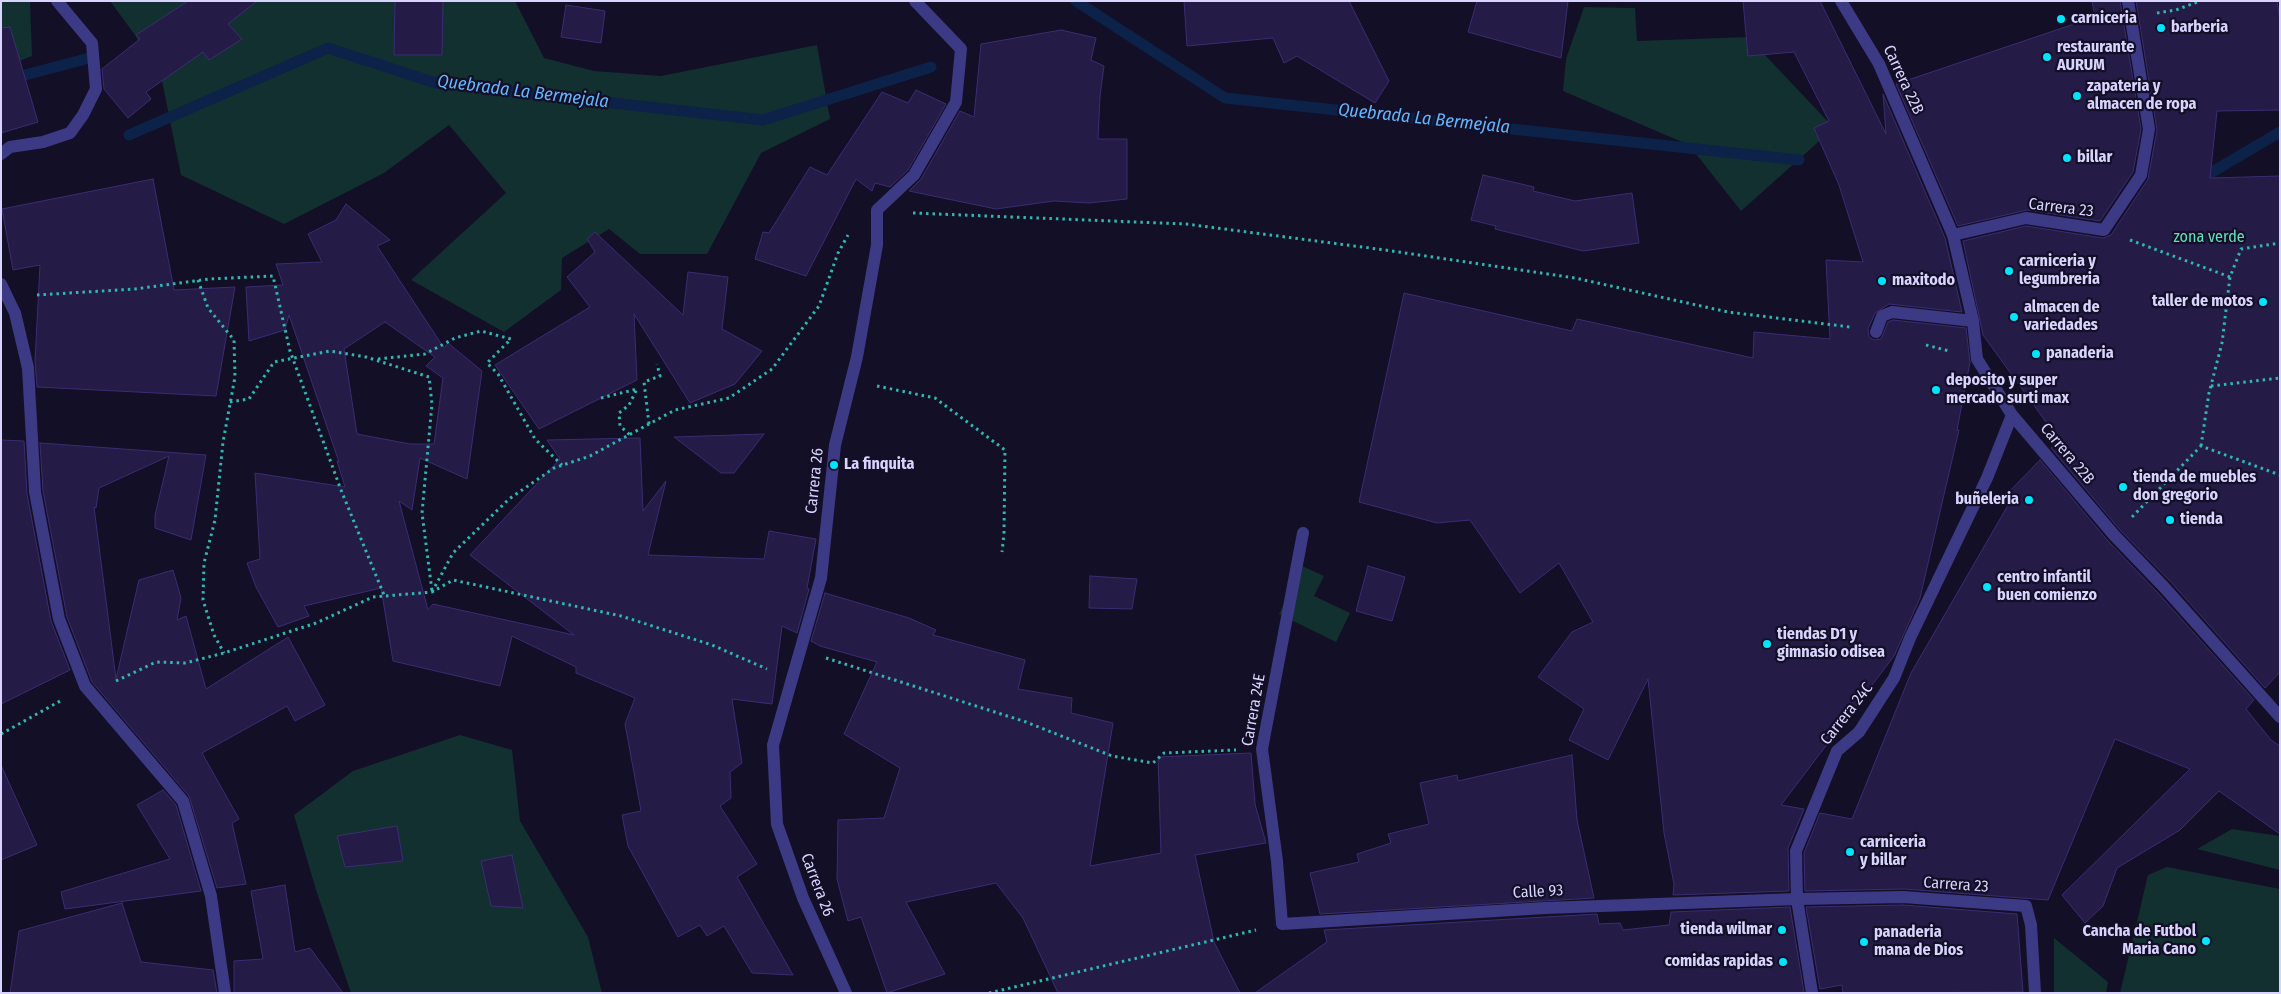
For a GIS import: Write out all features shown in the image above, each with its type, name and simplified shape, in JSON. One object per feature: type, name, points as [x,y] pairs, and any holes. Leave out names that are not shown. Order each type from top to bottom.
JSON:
[{"type":"street","points":[[1,154],[10,147],[43,142],[70,132],[83,115],[96,89],[92,42],[57,1]]},
{"type":"street","points":[[877,210],[914,175],[956,102],[961,49],[916,1]]},
{"type":"street","name":"Carrera 22B","points":[[1842,1],[1879,64],[1953,234],[1973,321],[1977,359],[2012,415],[2114,535],[2164,586],[2280,717]]},
{"type":"street","name":"Carrera 23","points":[[1953,234],[2026,218],[2104,230],[2141,175],[2149,129],[2128,1]]},
{"type":"street","name":"Carrera 26","points":[[846,993],[803,898],[777,824],[773,745],[802,650],[821,578],[835,445],[857,357],[877,245],[877,210]]},
{"type":"street","points":[[1,284],[9,297],[28,368],[35,492],[58,619],[86,686],[183,801],[211,896],[225,993]]},
{"type":"street","points":[[1876,332],[1882,316],[1892,312],[1973,321]]},
{"type":"street","name":"Carrera 24C","points":[[1812,993],[1797,898],[1796,851],[1822,782],[1837,751],[1858,732],[1877,707],[1894,678],[1910,638],[1987,478],[2012,415]]},
{"type":"street","name":"Carrera 24E","points":[[1282,924],[1277,861],[1262,749],[1303,533]]},
{"type":"street","name":"Carrera 23","points":[[1797,898],[1903,898],[2026,906],[2031,924],[2035,993]]},
{"type":"street","name":"Calle 93","points":[[1282,924],[1545,908],[1797,898]]},
{"type":"path","points":[[2132,18],[2176,10],[2200,1]]},
{"type":"path","points":[[432,592],[453,553],[509,499],[562,465],[590,456],[675,410],[729,398],[772,369],[819,306],[838,254],[860,212],[877,210],[943,216],[1049,217],[1186,224],[1385,250],[1575,278],[1728,312],[1876,332]]},
{"type":"path","points":[[2104,230],[2230,277]]},
{"type":"path","points":[[2114,535],[2201,446],[2211,386],[2222,343],[2230,277],[2241,249],[2280,243]]},
{"type":"path","points":[[9,297],[135,289],[198,280],[273,276],[293,359],[341,490],[384,595]]},
{"type":"path","points":[[198,280],[208,308],[234,340],[235,377],[223,442],[215,520],[204,563],[203,600],[214,635],[224,653]]},
{"type":"path","points":[[375,359],[425,354],[455,338],[481,331],[511,340],[487,363],[498,374],[535,438],[562,465]]},
{"type":"path","points":[[1922,344],[1977,359]]},
{"type":"path","points":[[230,402],[249,399],[274,362],[330,351],[375,359],[430,377],[432,404],[422,513],[432,592]]},
{"type":"path","points":[[649,424],[644,382],[660,376],[657,364]]},
{"type":"path","points":[[2211,386],[2280,378]]},
{"type":"path","points":[[850,380],[936,398],[1005,450],[1002,552]]},
{"type":"path","points":[[601,398],[637,390],[629,405],[619,414],[620,426],[630,434]]},
{"type":"path","points":[[2201,446],[2280,475]]},
{"type":"path","points":[[1,734],[86,686],[115,681],[156,662],[185,663],[224,653],[316,623],[373,597],[432,592],[453,580],[621,616],[712,645],[792,680]]},
{"type":"path","points":[[802,650],[1026,722],[1112,756],[1153,763],[1164,753],[1262,749]]},
{"type":"path","points":[[990,993],[1282,924]]},
{"type":"green space","points":[[1,1],[30,1],[32,56],[1,68]]},
{"type":"green space","points":[[110,1],[515,1],[544,58],[594,71],[661,76],[817,45],[830,119],[761,153],[707,254],[640,254],[609,229],[562,258],[561,290],[504,332],[411,280],[506,193],[449,125],[384,173],[284,224],[181,175],[162,81],[135,35]]},
{"type":"green space","points":[[1584,7],[1635,8],[1637,41],[1748,37],[1834,128],[1741,211],[1689,145],[1563,91],[1566,59]]},
{"type":"green space","points":[[1302,566],[1324,576],[1314,596],[1350,613],[1336,642],[1279,614]]},
{"type":"green space","points":[[460,735],[512,750],[520,821],[588,937],[602,993],[351,993],[316,890],[294,815],[353,771]]},
{"type":"green space","points":[[2232,829],[2280,836],[2280,870],[2197,849]]},
{"type":"green space","name":"Cancha de Futbol Maria Cano","points":[[2167,867],[2280,889],[2280,993],[2120,993],[2148,875]]},
{"type":"green space","points":[[2054,938],[2108,982],[2106,993],[2054,993]]},
{"type":"building","points":[[188,1],[257,1],[228,24],[242,39],[209,60],[203,52],[146,92],[151,99],[128,118],[104,89],[102,69],[140,39],[136,35]]},
{"type":"building","points":[[395,1],[443,1],[442,55],[394,55]]},
{"type":"building","points":[[1184,1],[1349,1],[1389,81],[1375,103],[1297,56],[1284,63],[1273,38],[1187,46]]},
{"type":"building","points":[[1477,1],[1568,1],[1561,58],[1468,32]]},
{"type":"building","points":[[1743,1],[1820,1],[1886,134],[1883,94],[1945,238],[1962,312],[1889,304],[1875,313],[1868,329],[1869,337],[1874,340],[1881,339],[1888,322],[1893,320],[1966,328],[1970,362],[1957,430],[1959,430],[1920,598],[1894,656],[1781,805],[1804,809],[1788,848],[1789,891],[1673,895],[1674,884],[1664,833],[1648,679],[1608,760],[1569,740],[1584,709],[1538,677],[1572,632],[1593,622],[1559,563],[1520,593],[1470,520],[1437,523],[1359,502],[1404,293],[1572,331],[1577,319],[1753,358],[1754,332],[1830,339],[1826,260],[1863,262],[1839,185],[1814,128],[1829,121],[1794,52],[1748,56]]},
{"type":"building","points":[[2092,1],[2120,1],[2141,129],[2133,172],[2100,221],[2027,210],[1958,226],[1896,84],[2095,17]]},
{"type":"building","points":[[2136,1],[2277,1],[2280,19],[2280,110],[2217,111],[2210,178],[2280,176],[2280,672],[2265,688],[2170,581],[2120,530],[2051,448],[2059,440],[1983,335],[1963,241],[2026,226],[2103,238],[2111,235],[2148,179],[2157,130]]},
{"type":"building","points":[[566,5],[605,11],[601,43],[561,37]]},
{"type":"building","points":[[10,27],[38,122],[1,133],[1,28]]},
{"type":"building","points":[[1061,30],[1096,38],[1091,60],[1104,66],[1100,96],[1098,139],[1127,139],[1127,199],[1089,203],[1054,201],[996,209],[909,191],[921,179],[960,111],[974,117],[981,44]]},
{"type":"building","points":[[916,90],[946,104],[908,170],[890,187],[875,183],[872,191],[856,179],[806,276],[755,259],[763,232],[769,233],[810,167],[827,175],[882,92],[908,103]]},
{"type":"building","points":[[1483,175],[1534,187],[1533,191],[1575,201],[1632,193],[1639,243],[1583,251],[1495,229],[1496,226],[1471,220]]},
{"type":"building","points":[[153,179],[174,290],[235,287],[216,396],[37,387],[35,361],[40,265],[13,270],[2,209]]},
{"type":"building","points":[[346,204],[390,240],[377,246],[444,348],[448,343],[482,371],[467,479],[420,458],[412,510],[399,501],[428,610],[433,604],[574,635],[470,555],[560,459],[547,440],[640,438],[643,511],[666,481],[648,555],[764,559],[769,531],[816,539],[807,588],[809,589],[797,633],[782,626],[772,704],[732,699],[742,763],[730,772],[731,798],[720,806],[757,864],[737,877],[793,975],[752,973],[724,926],[707,936],[700,925],[678,937],[628,846],[622,815],[641,811],[625,724],[635,698],[576,673],[576,667],[512,636],[500,686],[393,661],[381,588],[304,606],[309,616],[278,627],[256,587],[247,563],[260,559],[255,473],[345,487],[337,461],[339,462],[289,315],[285,330],[249,341],[246,287],[283,285],[276,264],[322,262],[308,234],[336,220]],"holes":[[[385,322],[435,357],[426,366],[443,378],[434,444],[410,444],[357,434],[344,349]]]},
{"type":"building","points":[[595,232],[683,315],[688,272],[728,277],[722,329],[762,351],[735,384],[690,403],[634,314],[637,380],[539,429],[495,365],[590,307],[567,277],[595,252],[587,239]]},
{"type":"building","points":[[764,434],[734,473],[721,473],[674,437]]},
{"type":"building","points":[[1,440],[24,441],[27,494],[51,621],[70,670],[1,704]]},
{"type":"building","points":[[40,443],[206,455],[191,540],[155,528],[155,515],[169,456],[99,488],[96,508],[94,507],[116,679],[139,580],[173,570],[181,598],[177,620],[186,616],[206,689],[288,637],[325,705],[295,721],[287,706],[202,753],[239,819],[232,823],[246,884],[217,888],[189,796],[92,682],[67,617],[43,491]]},
{"type":"building","points":[[2040,460],[2108,541],[2158,593],[2254,700],[2246,709],[2271,740],[2280,746],[2280,834],[2219,791],[2180,830],[2117,868],[2103,906],[2085,923],[2062,895],[2190,769],[2115,739],[2048,900],[1904,889],[1805,891],[1804,853],[1820,813],[1852,819],[1911,673],[2011,500],[2005,496]]},
{"type":"building","points":[[1368,566],[1405,577],[1392,621],[1356,611]]},
{"type":"building","points":[[1090,576],[1137,579],[1132,609],[1089,608]]},
{"type":"building","points":[[825,593],[909,618],[936,630],[933,635],[1025,660],[1018,689],[1072,698],[1071,713],[1113,723],[1090,866],[1161,853],[1158,757],[1251,753],[1255,804],[1266,843],[1195,855],[1214,942],[1240,993],[1058,993],[1023,918],[996,883],[906,902],[945,974],[887,993],[861,917],[848,921],[837,879],[838,820],[884,818],[900,768],[844,734],[877,662],[820,646],[811,641]]},
{"type":"building","points":[[1572,755],[1577,820],[1594,898],[1320,914],[1310,873],[1359,862],[1357,854],[1391,843],[1388,834],[1429,824],[1420,783],[1457,775],[1458,781]]},
{"type":"building","points":[[1,765],[37,845],[1,860]]},
{"type":"building","points":[[163,790],[176,805],[201,891],[65,909],[61,892],[170,859],[137,805]]},
{"type":"building","points":[[397,826],[403,861],[345,867],[337,836]]},
{"type":"building","points":[[512,855],[523,908],[491,906],[481,861]]},
{"type":"building","points":[[285,885],[295,952],[310,948],[343,993],[234,993],[234,961],[263,959],[251,891]]},
{"type":"building","points":[[122,903],[141,962],[213,970],[217,993],[10,993],[19,931]]},
{"type":"building","points":[[1903,905],[2017,914],[2023,992],[1843,993],[1842,985],[1820,989],[1806,907]]},
{"type":"building","points":[[1790,907],[1804,992],[1255,993],[1327,942],[1324,930],[1597,914],[1599,924],[1620,923],[1623,930],[1669,925],[1671,912]]},
{"type":"waterway","name":"Quebrada La Bermejala","points":[[1076,1],[1225,98],[1799,160]]},
{"type":"waterway","name":"Quebrada La Bermejala","points":[[129,135],[328,48],[436,83],[763,120],[931,67]]},
{"type":"waterway","name":"Quebrada La Bermejala","points":[[10,79],[93,57]]},
{"type":"waterway","name":"Quebrada La Bermejala","points":[[2197,181],[2280,132]]},
{"type":"place","name":"carniceria","points":[[2061,19]]},
{"type":"place","name":"barberia","points":[[2161,28]]},
{"type":"place","name":"restaurante AURUM","points":[[2047,57]]},
{"type":"place","name":"zapateria y almacen de ropa","points":[[2077,96]]},
{"type":"place","name":"billar","points":[[2067,158]]},
{"type":"place","name":"carniceria y legumbreria","points":[[2009,271]]},
{"type":"place","name":"maxitodo","points":[[1882,281]]},
{"type":"place","name":"taller de motos","points":[[2263,302]]},
{"type":"place","name":"almacen de variedades","points":[[2014,317]]},
{"type":"place","name":"panaderia","points":[[2036,354]]},
{"type":"place","name":"deposito y super mercado surti max","points":[[1936,390]]},
{"type":"place","name":"La finquita","points":[[834,465]]},
{"type":"place","name":"tienda de muebles don gregorio","points":[[2123,487]]},
{"type":"place","name":"buñeleria","points":[[2029,500]]},
{"type":"place","name":"tienda","points":[[2170,520]]},
{"type":"place","name":"centro infantil buen comienzo","points":[[1987,587]]},
{"type":"place","name":"tiendas D1 y gimnasio odisea","points":[[1767,644]]},
{"type":"place","name":"carniceria y billar","points":[[1850,852]]},
{"type":"place","name":"tienda wilmar","points":[[1782,930]]},
{"type":"place","name":"Cancha de Futbol Maria Cano","points":[[2206,941]]},
{"type":"place","name":"panaderia mana de Dios","points":[[1864,942]]},
{"type":"place","name":"comidas rapidas","points":[[1783,962]]},
{"type":"park label","name":"zona verde","points":[[2209,238]]}]
